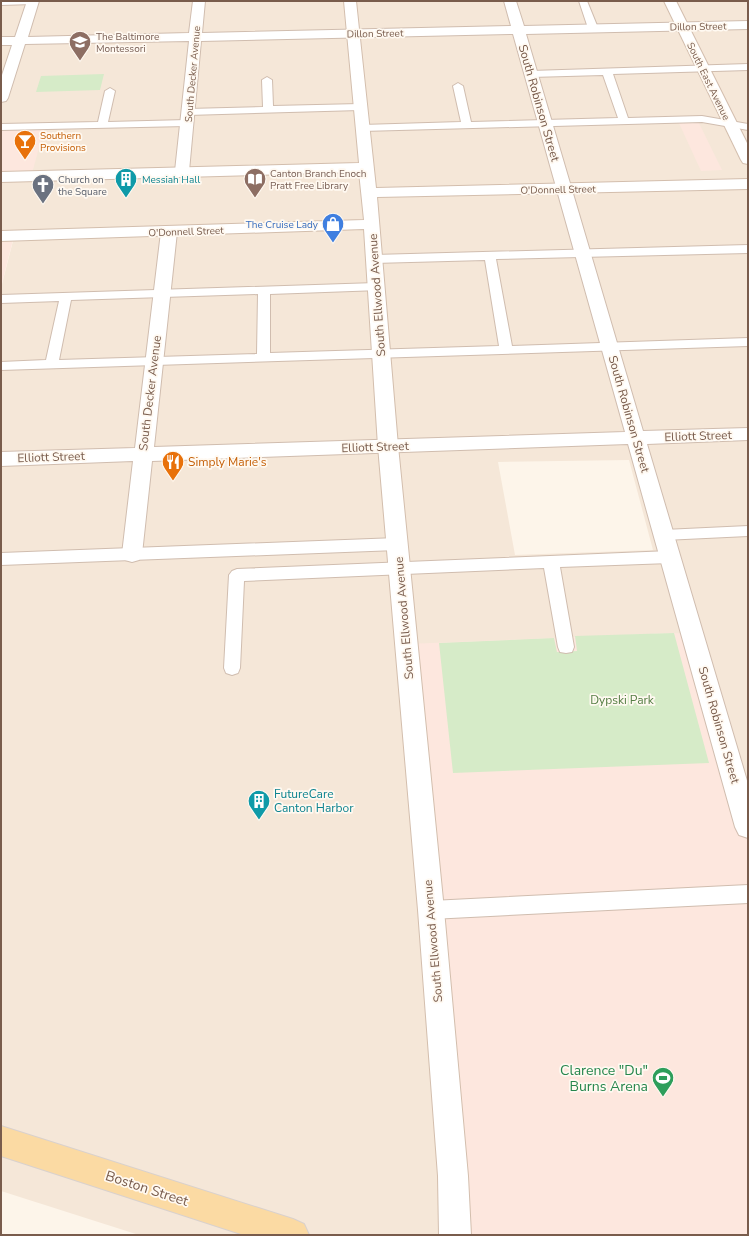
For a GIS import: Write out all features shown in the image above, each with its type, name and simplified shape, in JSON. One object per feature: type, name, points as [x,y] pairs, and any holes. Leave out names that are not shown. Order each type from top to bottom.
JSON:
[{"type":"main road","name":"Boston Street","points":[[1,1141],[293,1235]]},
{"type":"street","points":[[2,90],[33,1]]},
{"type":"street","name":"South Decker Avenue","points":[[182,171],[199,1]]},
{"type":"street","name":"South Ellwood Avenue","points":[[350,1],[372,224],[388,446],[431,910],[453,1176],[455,1235]]},
{"type":"street","name":"South Robinson Street","points":[[510,1],[748,827]]},
{"type":"street","name":"South East Avenue","points":[[670,1],[748,160]]},
{"type":"street","name":"Dillon Street","points":[[1,41],[748,25]]},
{"type":"street","points":[[1,176],[366,167]]},
{"type":"street","name":"O'Donnell Street","points":[[369,193],[748,184]]},
{"type":"street","name":"O'Donnell Street","points":[[1,236],[169,232],[372,224]]},
{"type":"street","name":"South Decker Avenue","points":[[132,554],[169,232]]},
{"type":"street","name":"Elliott Street","points":[[1,459],[748,434]]},
{"type":"lane","points":[[1,2],[33,1]]},
{"type":"lane","points":[[583,1],[593,28]]},
{"type":"lane","points":[[531,74],[748,68]]},
{"type":"lane","points":[[607,71],[624,121]]},
{"type":"lane","points":[[267,80],[268,109]]},
{"type":"lane","points":[[458,86],[467,125]]},
{"type":"lane","points":[[102,125],[110,91]]},
{"type":"lane","points":[[1,127],[102,125],[268,109],[360,107]]},
{"type":"lane","points":[[362,128],[702,119],[748,127]]},
{"type":"lane","points":[[374,259],[748,249]]},
{"type":"lane","points":[[490,256],[506,350]]},
{"type":"lane","points":[[1,299],[376,287]]},
{"type":"lane","points":[[263,358],[264,290]]},
{"type":"lane","points":[[52,364],[66,297]]},
{"type":"lane","points":[[1,366],[748,342]]},
{"type":"lane","points":[[664,535],[748,531]]},
{"type":"lane","points":[[1,559],[398,544]]},
{"type":"lane","points":[[232,668],[237,576],[670,557]]},
{"type":"lane","points":[[551,562],[566,647]]},
{"type":"lane","points":[[431,910],[748,894]]},
{"type":"shaded area","points":[[1,1],[748,1],[748,825],[674,633],[439,643],[446,1235],[139,1235],[1,1191],[1,288],[14,237],[1,237]],"holes":[[[629,460],[653,550],[515,555],[498,462]]]},
{"type":"shaded area","points":[[678,121],[698,121],[722,170],[701,171]]},
{"type":"shaded area","points":[[45,126],[31,177],[1,178],[1,127]]},
{"type":"shaded area","points":[[14,236],[1,287],[1,237]]},
{"type":"shaded area","points":[[674,633],[688,634],[748,825],[748,1235],[446,1235],[407,644]]},
{"type":"green space","points":[[104,74],[100,90],[36,92],[41,76]]},
{"type":"green space","name":"Dypski Park","points":[[674,633],[709,763],[453,773],[439,643],[554,638],[557,652],[577,651],[575,636]]},
{"type":"place","name":"The Baltimore Montessori","points":[[80,62]]},
{"type":"place","name":"Southern Provisions","points":[[25,160]]},
{"type":"place","name":"Messiah Hall","points":[[126,198]]},
{"type":"place","name":"Canton Branch Enoch Pratt Free Library","points":[[255,198]]},
{"type":"place","name":"Church on the Square","points":[[43,204]]},
{"type":"place","name":"The Cruise Lady","points":[[333,244]]},
{"type":"place","name":"Simply Marie's","points":[[173,482]]},
{"type":"place","name":"FutureCare Canton Harbor","points":[[259,820]]},
{"type":"place","name":"Clarence \"Du\" Burns Arena","points":[[663,1098]]}]
